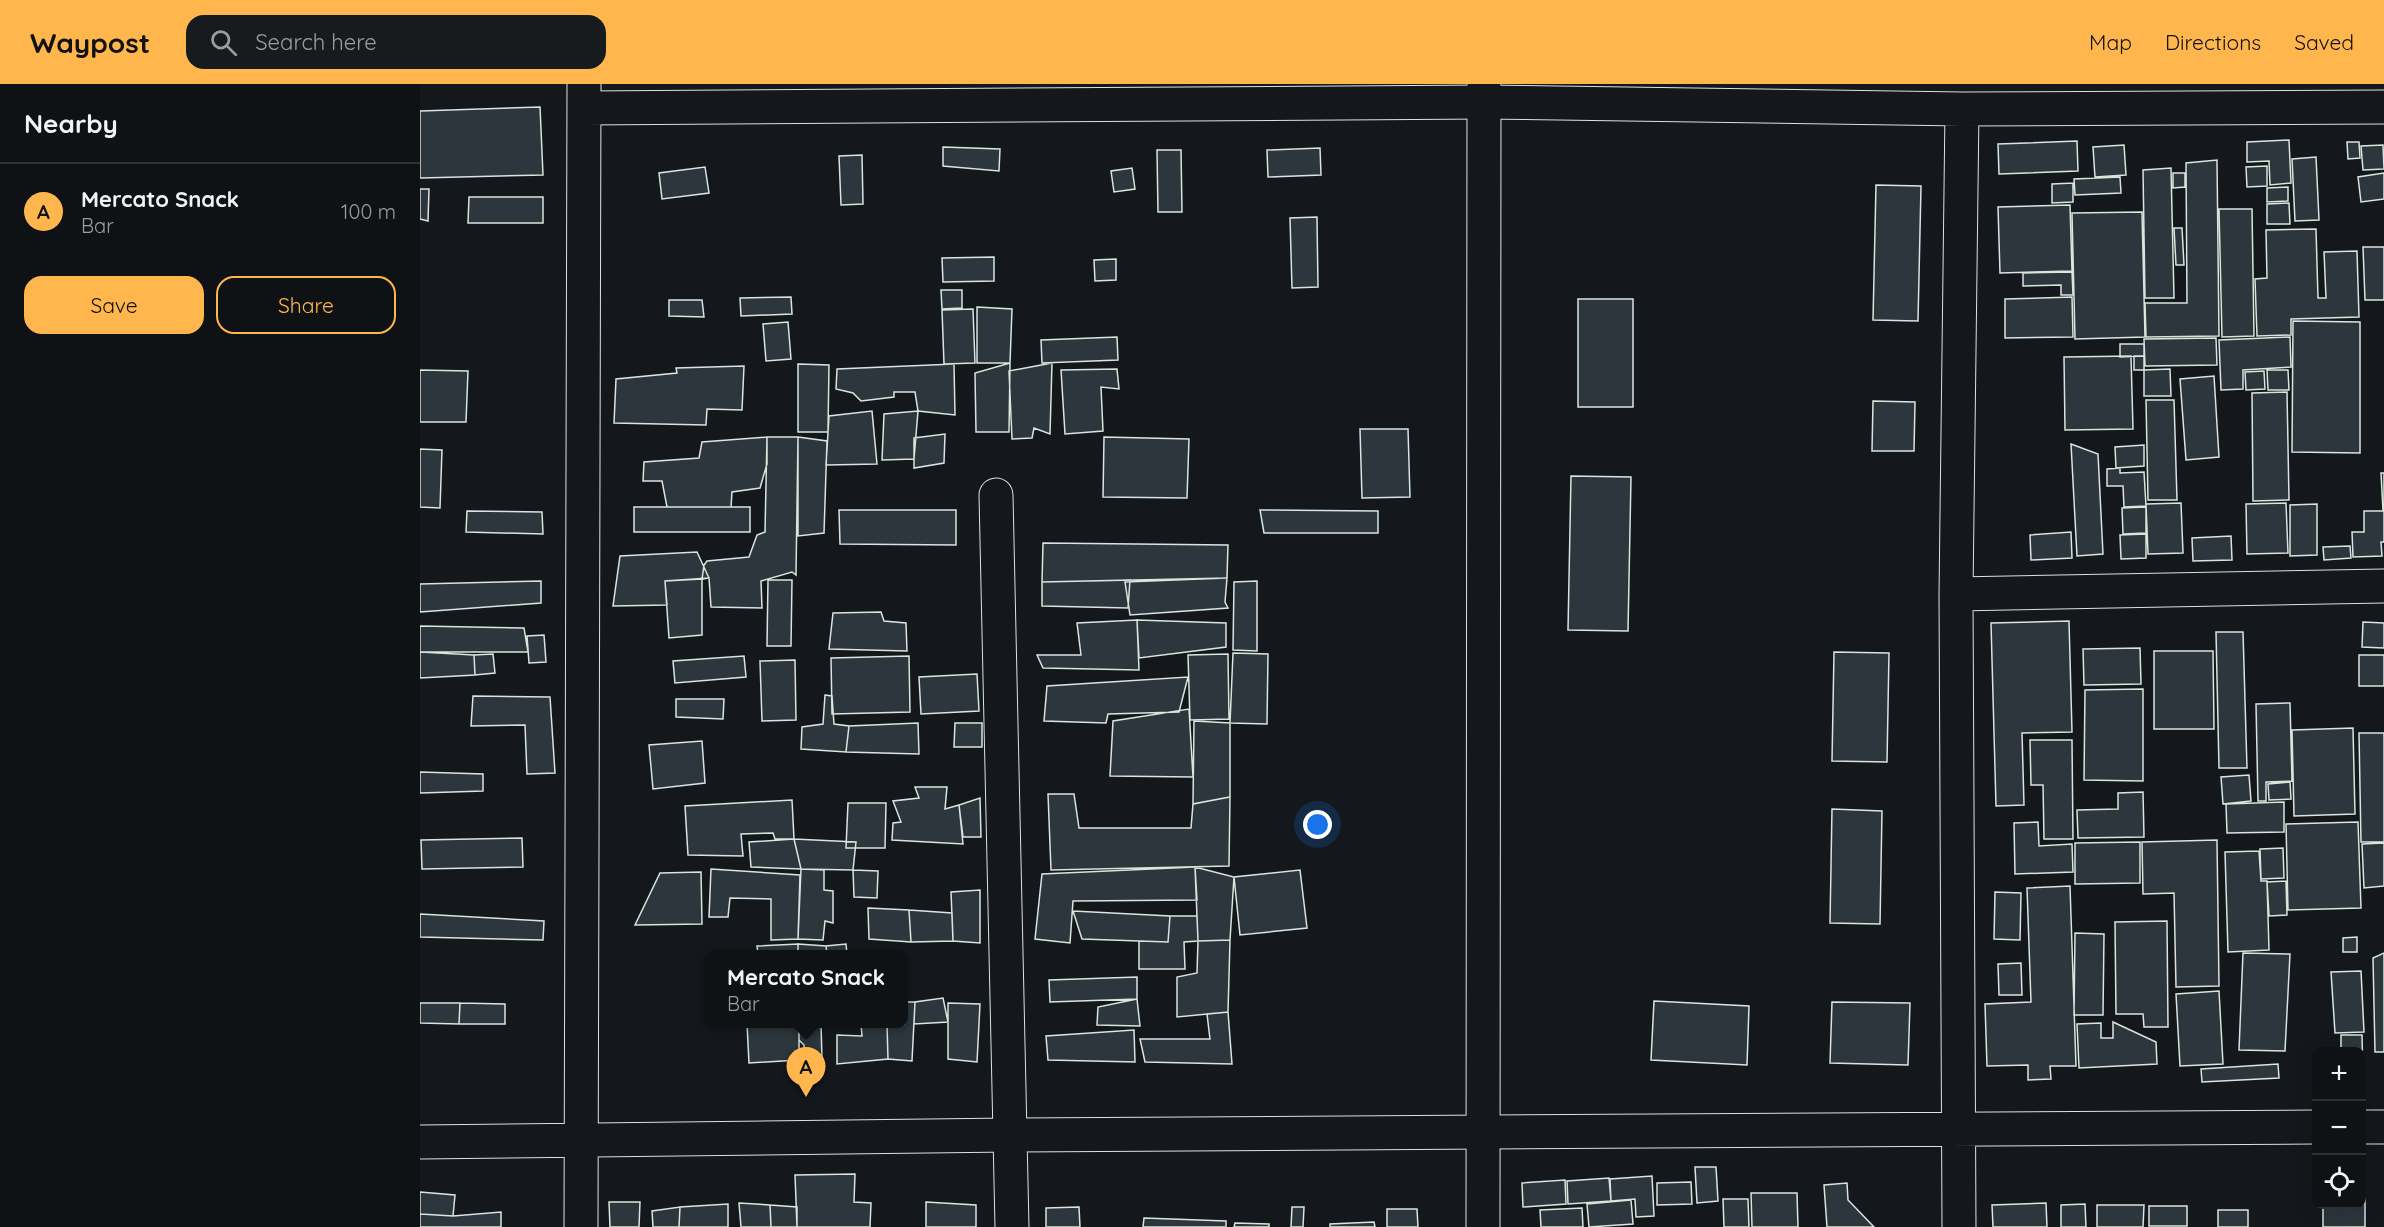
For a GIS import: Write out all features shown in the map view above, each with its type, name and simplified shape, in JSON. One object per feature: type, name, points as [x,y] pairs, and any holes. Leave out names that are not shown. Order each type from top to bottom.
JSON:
[{"type":"street","points":[[1483,1227],[1484,93]]},
{"type":"street","points":[[581,1227],[584,96],[1484,93],[1962,109],[2384,106]]},
{"type":"street","points":[[1959,1227],[1956,594],[1962,109]]},
{"type":"street","points":[[996,495],[1012,1227]]},
{"type":"street","points":[[1956,594],[2384,586]]},
{"type":"street","points":[[420,1142],[1010,1135],[2312,1127]]},
{"type":"street","points":[[2366,1127],[2384,1127]]},
{"type":"building","points":[[540,107],[543,175],[420,178],[420,111]]},
{"type":"building","points":[[2289,140],[2291,183],[2270,185],[2269,161],[2247,162],[2247,142]]},
{"type":"building","points":[[2077,141],[2078,171],[1999,174],[1998,144]]},
{"type":"building","points":[[2347,142],[2359,142],[2360,158],[2348,159]]},
{"type":"building","points":[[2124,145],[2126,175],[2095,177],[2093,147]]},
{"type":"building","points":[[2383,145],[2384,169],[2363,170],[2361,146]]},
{"type":"building","points":[[943,147],[1000,149],[999,171],[943,166]]},
{"type":"building","points":[[1320,148],[1321,175],[1268,177],[1267,150]]},
{"type":"building","points":[[1157,150],[1181,150],[1182,212],[1158,212]]},
{"type":"building","points":[[862,155],[863,204],[841,205],[839,156]]},
{"type":"building","points":[[2316,157],[2319,220],[2295,221],[2292,159]]},
{"type":"building","points":[[2217,160],[2219,336],[2146,337],[2145,303],[2187,303],[2186,163]]},
{"type":"building","points":[[2267,166],[2267,186],[2247,187],[2246,167]]},
{"type":"building","points":[[705,167],[709,193],[662,199],[659,173]]},
{"type":"building","points":[[1132,168],[1135,189],[1114,192],[1111,171]]},
{"type":"building","points":[[2171,168],[2174,298],[2145,298],[2143,170]]},
{"type":"building","points":[[2173,173],[2185,173],[2185,187],[2173,188]]},
{"type":"building","points":[[2384,173],[2384,199],[2361,202],[2358,177]]},
{"type":"building","points":[[2120,177],[2121,193],[2075,195],[2074,179]]},
{"type":"building","points":[[2073,183],[2073,202],[2052,203],[2052,184]]},
{"type":"building","points":[[1876,185],[1921,186],[1918,321],[1873,320]]},
{"type":"building","points":[[2288,187],[2288,201],[2267,202],[2267,188]]},
{"type":"building","points":[[420,189],[429,189],[428,221],[420,219]]},
{"type":"building","points":[[469,197],[543,197],[543,223],[468,223]]},
{"type":"building","points":[[2289,203],[2290,224],[2267,224],[2267,204]]},
{"type":"building","points":[[2070,205],[2072,271],[2000,273],[1998,207]]},
{"type":"building","points":[[2219,209],[2252,209],[2254,336],[2222,337]]},
{"type":"building","points":[[2142,212],[2145,337],[2075,339],[2072,213]]},
{"type":"building","points":[[1317,217],[1318,287],[1292,288],[1290,218]]},
{"type":"building","points":[[2174,228],[2182,228],[2184,265],[2176,265]]},
{"type":"building","points":[[2316,229],[2318,298],[2326,298],[2324,252],[2357,251],[2359,317],[2291,319],[2291,335],[2257,336],[2255,279],[2267,278],[2266,230]]},
{"type":"building","points":[[2363,247],[2384,247],[2384,300],[2365,300]]},
{"type":"building","points":[[994,257],[994,281],[943,282],[942,258]]},
{"type":"building","points":[[1116,259],[1116,280],[1095,281],[1094,260]]},
{"type":"building","points":[[2072,272],[2073,295],[2061,295],[2061,285],[2023,286],[2023,273]]},
{"type":"building","points":[[941,290],[962,290],[962,308],[942,309]]},
{"type":"building","points":[[791,297],[792,314],[741,316],[740,298]]},
{"type":"building","points":[[2072,297],[2073,337],[2005,338],[2005,299]]},
{"type":"building","points":[[1578,299],[1633,299],[1633,407],[1578,407]]},
{"type":"building","points":[[669,300],[702,300],[704,317],[669,316]]},
{"type":"building","points":[[977,307],[1012,309],[1010,363],[977,363]]},
{"type":"building","points":[[973,309],[975,363],[944,364],[942,310]]},
{"type":"building","points":[[2293,321],[2360,322],[2360,453],[2292,452]]},
{"type":"building","points":[[788,322],[791,359],[766,361],[763,324]]},
{"type":"building","points":[[1117,337],[1118,360],[1042,363],[1041,340]]},
{"type":"building","points":[[2290,337],[2291,367],[2243,370],[2243,389],[2221,390],[2219,340]]},
{"type":"building","points":[[2216,338],[2217,365],[2145,366],[2144,339]]},
{"type":"building","points":[[2120,344],[2144,344],[2144,356],[2120,357]]},
{"type":"building","points":[[2131,356],[2133,429],[2065,430],[2064,357]]},
{"type":"building","points":[[2134,356],[2144,356],[2144,370],[2134,370]]},
{"type":"building","points":[[1010,363],[1009,432],[976,432],[975,373]]},
{"type":"building","points":[[1052,363],[1050,434],[1034,428],[1032,438],[1012,439],[1009,371]]},
{"type":"building","points":[[798,364],[829,365],[828,432],[798,432]]},
{"type":"building","points":[[954,364],[955,415],[918,411],[915,392],[894,392],[894,397],[861,401],[853,393],[836,389],[837,369]]},
{"type":"building","points":[[744,366],[742,410],[707,409],[706,425],[614,423],[616,379],[677,373],[676,368]]},
{"type":"building","points":[[1117,369],[1119,389],[1101,387],[1103,431],[1065,434],[1061,370]]},
{"type":"building","points":[[2170,369],[2171,396],[2144,396],[2144,370]]},
{"type":"building","points":[[420,370],[468,371],[466,422],[420,422]]},
{"type":"building","points":[[2267,370],[2288,370],[2289,390],[2268,390]]},
{"type":"building","points":[[2264,371],[2265,389],[2246,390],[2245,372]]},
{"type":"building","points":[[2214,376],[2219,457],[2186,460],[2180,379]]},
{"type":"building","points":[[2287,392],[2289,500],[2253,501],[2252,393]]},
{"type":"building","points":[[2146,400],[2174,400],[2177,500],[2148,500]]},
{"type":"building","points":[[1873,401],[1915,402],[1914,451],[1872,451]]},
{"type":"building","points":[[872,411],[877,464],[826,465],[829,416]]},
{"type":"building","points":[[918,411],[914,459],[882,460],[884,414]]},
{"type":"building","points":[[1360,429],[1408,429],[1410,497],[1362,498]]},
{"type":"building","points":[[945,434],[944,463],[914,468],[914,438]]},
{"type":"building","points":[[767,437],[798,437],[796,575],[792,572],[761,581],[762,608],[711,607],[709,578],[702,579],[704,565],[707,561],[749,557],[757,535],[765,532]]},
{"type":"building","points":[[767,437],[767,464],[760,488],[732,492],[731,507],[667,507],[662,481],[643,481],[644,462],[699,458],[702,442]]},
{"type":"building","points":[[798,437],[827,441],[824,533],[798,536]]},
{"type":"building","points":[[1104,437],[1189,439],[1187,498],[1103,497]]},
{"type":"building","points":[[2071,444],[2098,454],[2103,554],[2077,556]]},
{"type":"building","points":[[2144,445],[2144,466],[2116,468],[2115,447]]},
{"type":"building","points":[[420,449],[442,450],[440,508],[420,507]]},
{"type":"building","points":[[2120,468],[2120,473],[2144,472],[2146,506],[2124,507],[2123,486],[2107,486],[2107,469]]},
{"type":"building","points":[[2381,473],[2384,473],[2382,556],[2353,557],[2352,532],[2364,532],[2364,511],[2383,511]]},
{"type":"building","points":[[1571,476],[1631,477],[1628,631],[1568,630]]},
{"type":"building","points":[[2181,503],[2183,553],[2148,554],[2146,504]]},
{"type":"building","points":[[2286,503],[2288,553],[2247,554],[2246,504]]},
{"type":"building","points":[[2317,504],[2317,555],[2290,556],[2290,505]]},
{"type":"building","points":[[634,507],[750,507],[750,532],[634,532]]},
{"type":"building","points":[[2146,507],[2146,533],[2123,534],[2122,508]]},
{"type":"building","points":[[839,510],[956,510],[956,545],[840,544]]},
{"type":"building","points":[[1260,510],[1378,511],[1378,533],[1264,533]]},
{"type":"building","points":[[467,511],[542,512],[543,534],[466,532]]},
{"type":"building","points":[[2071,532],[2072,558],[2031,560],[2030,535]]},
{"type":"building","points":[[2146,534],[2146,558],[2121,559],[2120,535]]},
{"type":"building","points":[[2231,536],[2232,560],[2193,561],[2192,538]]},
{"type":"building","points":[[1043,543],[1228,545],[1227,578],[1042,582]]},
{"type":"building","points":[[2350,546],[2351,558],[2324,560],[2323,547]]},
{"type":"building","points":[[697,552],[709,578],[665,581],[667,605],[613,606],[620,556]]},
{"type":"building","points":[[1227,578],[1225,602],[1228,608],[1130,615],[1125,582]]},
{"type":"building","points":[[702,579],[702,635],[669,638],[665,581]]},
{"type":"building","points":[[768,580],[792,580],[791,646],[767,646]]},
{"type":"building","points":[[1130,580],[1128,608],[1042,606],[1042,582]]},
{"type":"building","points":[[541,581],[541,603],[420,612],[420,584]]},
{"type":"building","points":[[1257,581],[1257,651],[1233,650],[1234,582]]},
{"type":"building","points":[[881,612],[884,621],[906,623],[907,651],[829,649],[833,613]]},
{"type":"building","points":[[1137,620],[1139,670],[1043,668],[1037,655],[1081,655],[1077,623]]},
{"type":"building","points":[[1137,620],[1226,623],[1226,647],[1139,658]]},
{"type":"building","points":[[2069,621],[2072,732],[2022,733],[2024,805],[1996,806],[1991,623]]},
{"type":"building","points":[[2363,622],[2384,623],[2384,648],[2362,647]]},
{"type":"building","points":[[420,626],[524,628],[528,652],[420,652]]},
{"type":"building","points":[[2216,632],[2243,632],[2247,768],[2219,768]]},
{"type":"building","points":[[544,635],[546,662],[529,663],[527,636]]},
{"type":"building","points":[[2140,648],[2141,684],[2084,685],[2083,649]]},
{"type":"building","points":[[2154,651],[2213,651],[2214,729],[2154,729]]},
{"type":"building","points":[[420,652],[474,655],[475,675],[420,678]]},
{"type":"building","points":[[1834,652],[1889,653],[1887,762],[1832,761]]},
{"type":"building","points":[[1233,653],[1268,654],[1267,724],[1230,723]]},
{"type":"building","points":[[493,654],[495,673],[475,675],[474,655]]},
{"type":"building","points":[[1228,654],[1229,719],[1190,720],[1188,655]]},
{"type":"building","points":[[2359,655],[2384,655],[2384,686],[2359,686]]},
{"type":"building","points":[[744,656],[746,677],[675,683],[673,661]]},
{"type":"building","points":[[909,656],[910,712],[832,714],[831,658]]},
{"type":"building","points":[[795,660],[796,720],[762,721],[760,661]]},
{"type":"building","points":[[977,674],[979,711],[921,714],[919,677]]},
{"type":"building","points":[[1188,677],[1179,712],[1108,714],[1106,723],[1044,721],[1047,686]]},
{"type":"building","points":[[2143,689],[2143,781],[2084,780],[2085,690]]},
{"type":"building","points":[[825,695],[832,696],[834,724],[849,726],[846,752],[801,749],[802,727],[823,724]]},
{"type":"building","points":[[473,696],[550,697],[555,773],[527,774],[525,725],[471,726]]},
{"type":"building","points":[[676,699],[724,699],[723,719],[676,717]]},
{"type":"building","points":[[2290,703],[2292,781],[2266,782],[2266,801],[2258,801],[2256,704]]},
{"type":"building","points":[[1189,709],[1193,777],[1110,776],[1113,721]]},
{"type":"building","points":[[1194,721],[1230,723],[1230,797],[1193,804]]},
{"type":"building","points":[[918,723],[919,754],[846,752],[849,726]]},
{"type":"building","points":[[955,723],[982,723],[982,747],[954,747]]},
{"type":"building","points":[[2353,728],[2355,814],[2294,816],[2292,730]]},
{"type":"building","points":[[2359,733],[2384,733],[2384,842],[2361,842]]},
{"type":"building","points":[[2030,740],[2072,740],[2073,839],[2044,839],[2043,785],[2031,785]]},
{"type":"building","points":[[702,741],[705,783],[653,789],[649,745]]},
{"type":"building","points":[[420,772],[483,774],[483,791],[420,793]]},
{"type":"building","points":[[2249,775],[2251,801],[2223,804],[2221,777]]},
{"type":"building","points":[[2290,782],[2291,799],[2269,800],[2268,784]]},
{"type":"building","points":[[915,787],[947,787],[945,809],[959,805],[963,844],[892,840],[893,823],[901,822],[893,801],[919,798]]},
{"type":"building","points":[[2143,792],[2144,837],[2078,838],[2077,810],[2118,809],[2118,793]]},
{"type":"building","points":[[1048,794],[1074,794],[1079,828],[1191,828],[1193,804],[1230,797],[1229,866],[1051,870]]},
{"type":"building","points":[[980,798],[981,837],[963,837],[959,805]]},
{"type":"building","points":[[792,800],[794,839],[775,839],[773,833],[741,834],[743,856],[688,855],[685,806]]},
{"type":"building","points":[[2284,802],[2284,832],[2227,833],[2226,804]]},
{"type":"building","points":[[848,803],[886,803],[885,848],[846,848]]},
{"type":"building","points":[[1832,809],[1882,811],[1880,924],[1830,923]]},
{"type":"building","points":[[2038,822],[2039,846],[2072,844],[2073,872],[2015,874],[2014,823]]},
{"type":"building","points":[[2358,822],[2361,908],[2288,910],[2286,824]]},
{"type":"building","points":[[522,838],[523,867],[422,869],[421,840]]},
{"type":"building","points":[[794,839],[856,842],[853,870],[801,869]]},
{"type":"building","points":[[794,839],[801,869],[751,867],[749,842]]},
{"type":"building","points":[[2217,840],[2219,986],[2176,987],[2174,893],[2143,894],[2142,842]]},
{"type":"building","points":[[2140,842],[2140,883],[2075,884],[2075,843]]},
{"type":"building","points":[[2384,843],[2384,886],[2364,888],[2362,844]]},
{"type":"building","points":[[2283,848],[2284,878],[2261,879],[2260,849]]},
{"type":"building","points":[[2259,851],[2261,881],[2267,881],[2269,950],[2228,952],[2225,852]]},
{"type":"building","points":[[1195,867],[1234,877],[1230,940],[1198,941]]},
{"type":"building","points":[[1195,867],[1197,900],[1073,901],[1070,943],[1035,939],[1042,874]]},
{"type":"building","points":[[711,869],[800,875],[798,939],[771,940],[771,899],[730,898],[728,917],[709,917]]},
{"type":"building","points":[[801,869],[824,870],[824,890],[833,891],[833,923],[825,921],[823,940],[798,939]]},
{"type":"building","points":[[853,870],[878,871],[877,898],[854,897]]},
{"type":"building","points":[[1300,870],[1307,928],[1240,935],[1234,877]]},
{"type":"building","points":[[701,872],[702,924],[635,925],[660,873]]},
{"type":"building","points":[[2286,881],[2287,915],[2269,916],[2267,882]]},
{"type":"building","points":[[2070,886],[2076,1066],[2050,1066],[2051,1079],[2028,1080],[2028,1065],[1987,1066],[1985,1004],[2031,1002],[2027,888]]},
{"type":"building","points":[[980,890],[980,943],[953,941],[951,892]]},
{"type":"building","points":[[1995,892],[2021,893],[2020,940],[1994,939]]},
{"type":"building","points":[[868,908],[909,910],[911,942],[869,939]]},
{"type":"building","points":[[909,910],[952,913],[953,941],[911,942]]},
{"type":"building","points":[[1073,911],[1170,916],[1168,942],[1082,939]]},
{"type":"building","points":[[420,914],[544,921],[543,940],[420,937]]},
{"type":"building","points":[[1170,916],[1197,916],[1198,941],[1184,942],[1185,969],[1139,969],[1139,941],[1168,942]]},
{"type":"building","points":[[2167,921],[2168,1027],[2144,1027],[2143,1014],[2116,1014],[2115,922]]},
{"type":"building","points":[[2075,933],[2104,934],[2103,1015],[2074,1015]]},
{"type":"building","points":[[2357,937],[2357,952],[2343,952],[2343,938]]},
{"type":"building","points":[[1230,940],[1228,1012],[1177,1017],[1177,977],[1197,973],[1198,941]]},
{"type":"building","points":[[798,944],[826,946],[826,950],[798,950]]},
{"type":"building","points":[[798,944],[798,950],[758,950],[757,946]]},
{"type":"building","points":[[846,944],[847,950],[826,950],[826,946]]},
{"type":"building","points":[[2243,953],[2290,954],[2285,1051],[2239,1050]]},
{"type":"building","points":[[2384,953],[2384,1052],[2375,1052],[2373,958]]},
{"type":"building","points":[[2021,963],[2022,995],[1999,995],[1998,964]]},
{"type":"building","points":[[2361,971],[2364,1032],[2335,1033],[2331,972]]},
{"type":"building","points":[[1137,977],[1137,999],[1050,1002],[1049,980]]},
{"type":"building","points":[[2219,991],[2223,1064],[2180,1066],[2176,994]]},
{"type":"building","points":[[943,998],[948,1022],[914,1024],[915,1002]]},
{"type":"building","points":[[1137,999],[1140,1026],[1097,1025],[1098,1007]]},
{"type":"building","points":[[1654,1001],[1749,1006],[1747,1065],[1651,1060]]},
{"type":"building","points":[[908,1002],[915,1002],[912,1061],[888,1059],[887,1028],[908,1028]]},
{"type":"building","points":[[1832,1002],[1910,1003],[1908,1065],[1830,1063]]},
{"type":"building","points":[[420,1003],[460,1003],[459,1024],[420,1023]]},
{"type":"building","points":[[460,1003],[505,1004],[505,1024],[459,1024]]},
{"type":"building","points":[[948,1003],[980,1004],[977,1062],[948,1059]]},
{"type":"building","points":[[1228,1012],[1232,1064],[1145,1062],[1140,1039],[1210,1039],[1207,1014]]},
{"type":"building","points":[[2113,1022],[2156,1042],[2157,1064],[2079,1068],[2077,1024],[2101,1023],[2101,1038],[2113,1038]]},
{"type":"building","points":[[747,1028],[799,1028],[799,1060],[749,1063]]},
{"type":"building","points":[[799,1028],[821,1028],[822,1059],[805,1059],[804,1045],[799,1040]]},
{"type":"building","points":[[861,1028],[887,1028],[888,1059],[837,1064],[837,1035],[862,1036]]},
{"type":"building","points":[[1134,1030],[1135,1062],[1048,1060],[1046,1036]]},
{"type":"building","points":[[2341,1035],[2362,1035],[2362,1047],[2341,1047]]},
{"type":"building","points":[[2278,1064],[2279,1078],[2202,1082],[2201,1069]]},
{"type":"building","points":[[1695,1167],[1716,1167],[1718,1201],[1697,1203]]},
{"type":"building","points":[[855,1174],[854,1202],[871,1203],[870,1227],[797,1227],[795,1175]]},
{"type":"building","points":[[1652,1176],[1654,1216],[1636,1217],[1635,1199],[1611,1201],[1610,1179]]},
{"type":"building","points":[[1609,1178],[1611,1201],[1568,1204],[1567,1181]]},
{"type":"building","points":[[1565,1180],[1566,1204],[1523,1207],[1522,1183]]},
{"type":"building","points":[[1691,1182],[1692,1204],[1657,1205],[1657,1183]]},
{"type":"building","points":[[1847,1183],[1848,1200],[1874,1227],[1827,1227],[1824,1185]]},
{"type":"building","points":[[420,1192],[455,1195],[453,1216],[420,1214]]},
{"type":"building","points":[[1751,1193],[1797,1193],[1798,1227],[1752,1227]]},
{"type":"building","points":[[1723,1199],[1748,1199],[1749,1227],[1724,1227]]},
{"type":"building","points":[[1631,1200],[1633,1224],[1589,1227],[1587,1204]]},
{"type":"building","points":[[609,1202],[640,1202],[639,1227],[610,1227]]},
{"type":"building","points":[[926,1202],[976,1205],[976,1227],[926,1227]]},
{"type":"building","points":[[739,1203],[770,1205],[771,1227],[741,1227]]},
{"type":"building","points":[[2046,1203],[2047,1227],[1993,1227],[1992,1205]]},
{"type":"building","points":[[728,1204],[728,1227],[679,1227],[680,1207]]},
{"type":"building","points":[[2085,1204],[2086,1227],[2061,1227],[2061,1205]]},
{"type":"building","points":[[770,1205],[797,1207],[797,1227],[771,1227]]},
{"type":"building","points":[[2097,1205],[2144,1205],[2143,1227],[2097,1227]]},
{"type":"building","points":[[2149,1206],[2187,1206],[2187,1226],[2149,1226]]},
{"type":"building","points":[[680,1207],[679,1227],[653,1227],[652,1211]]},
{"type":"building","points":[[1079,1207],[1080,1227],[1046,1227],[1046,1208]]},
{"type":"building","points":[[1292,1207],[1304,1207],[1303,1227],[1291,1227]]},
{"type":"building","points":[[1582,1208],[1583,1227],[1541,1227],[1540,1210]]},
{"type":"building","points":[[1387,1209],[1417,1209],[1418,1227],[1387,1227]]},
{"type":"building","points":[[2323,1209],[2365,1209],[2365,1227],[2323,1227]]},
{"type":"building","points":[[2218,1210],[2248,1210],[2248,1227],[2218,1227]]},
{"type":"building","points":[[501,1212],[501,1227],[420,1227],[420,1214],[453,1216]]},
{"type":"building","points":[[1144,1218],[1226,1221],[1226,1227],[1143,1227]]},
{"type":"building","points":[[1374,1222],[1375,1227],[1330,1227],[1330,1224]]},
{"type":"building","points":[[1235,1223],[1269,1224],[1269,1227],[1234,1227]]},
{"type":"place","name":"Mercato Snack","points":[[806,1097]]}]
